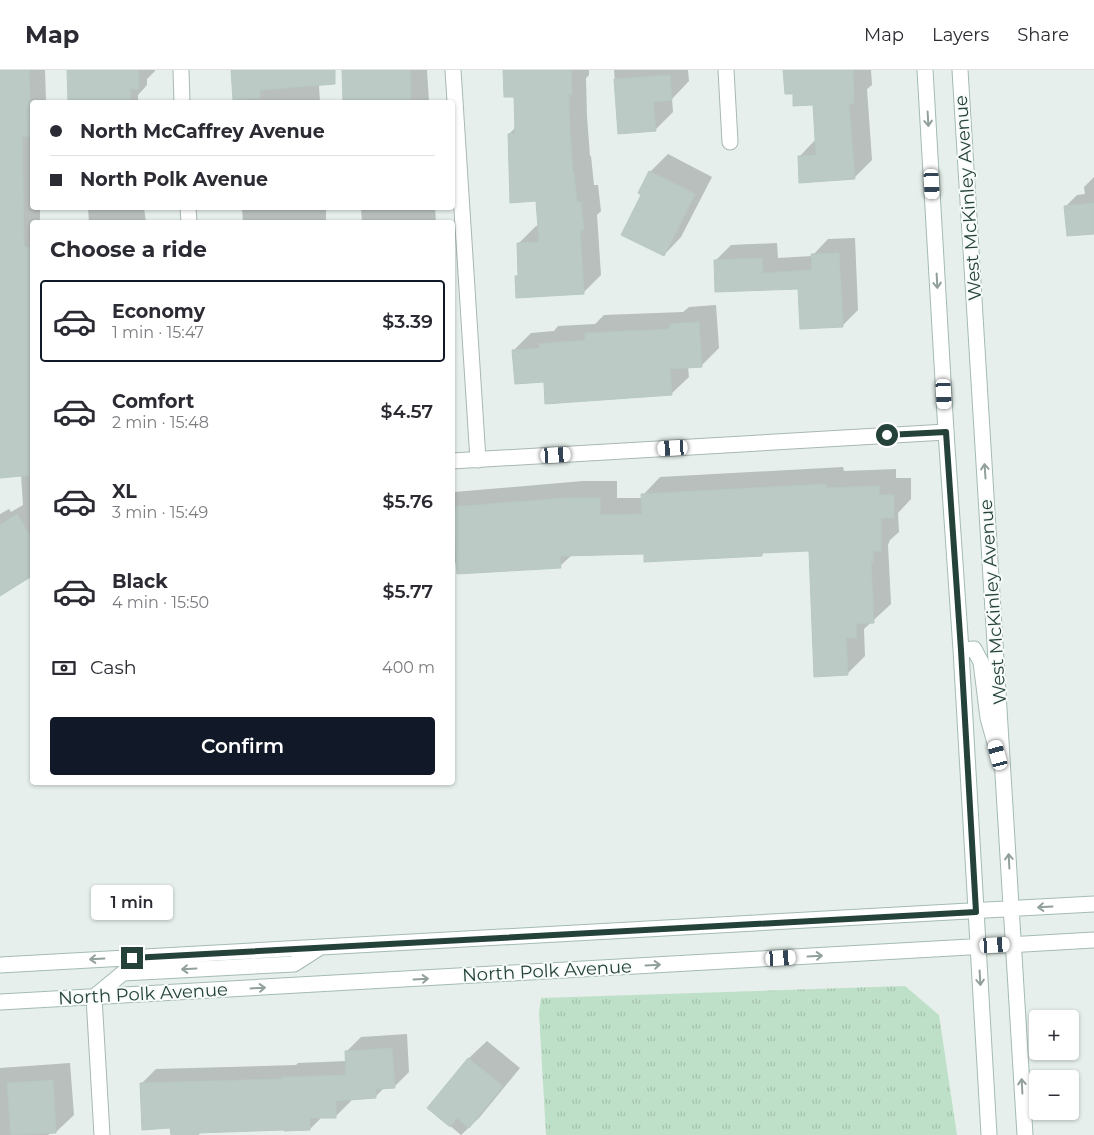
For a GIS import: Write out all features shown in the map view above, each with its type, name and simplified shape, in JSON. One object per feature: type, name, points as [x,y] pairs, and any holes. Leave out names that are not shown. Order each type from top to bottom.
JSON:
[{"type":"street","points":[[181,70],[182,100]]},
{"type":"street","points":[[453,70],[455,100]]},
{"type":"street","points":[[726,70],[730,142]]},
{"type":"street","name":"West McKinley Avenue","points":[[925,70],[989,1135]]},
{"type":"street","name":"West McKinley Avenue","points":[[960,70],[1025,1135]]},
{"type":"street","points":[[455,101],[478,460]]},
{"type":"street","points":[[455,461],[946,432]]},
{"type":"street","points":[[961,650],[974,649],[980,662],[988,718],[1004,774]]},
{"type":"street","name":"North Polk Avenue","points":[[0,965],[1094,904]]},
{"type":"street","name":"North Polk Avenue","points":[[0,1002],[1094,940]]},
{"type":"street","points":[[102,1135],[94,997],[123,973],[294,964],[320,947]]},
{"type":"green space","points":[[905,986],[939,1015],[957,1135],[546,1135],[539,1013],[541,998]]},
{"type":"building","points":[[0,70],[29,70],[30,136],[22,137],[24,247],[30,247],[30,475],[0,478]]},
{"type":"building","points":[[67,70],[138,70],[139,89],[130,89],[131,100],[68,100]]},
{"type":"building","points":[[231,70],[335,70],[335,84],[260,90],[260,98],[233,100]]},
{"type":"building","points":[[342,70],[410,70],[411,100],[343,100]]},
{"type":"building","points":[[503,70],[571,70],[572,94],[569,94],[570,134],[577,202],[581,202],[584,230],[580,230],[584,294],[516,298],[515,276],[518,276],[517,243],[539,242],[536,201],[510,203],[508,134],[515,133],[514,97],[504,97]]},
{"type":"building","points":[[783,70],[853,70],[854,103],[849,104],[855,179],[799,183],[798,156],[816,155],[813,105],[793,106],[793,94],[785,94]]},
{"type":"building","points":[[670,75],[672,100],[653,102],[656,131],[618,134],[614,79]]},
{"type":"building","points":[[649,171],[695,194],[664,256],[621,235],[641,195],[638,193]]},
{"type":"building","points":[[1094,203],[1094,234],[1067,236],[1064,206]]},
{"type":"building","points":[[839,253],[843,327],[800,329],[798,289],[715,292],[714,260],[762,258],[763,273],[812,270],[811,254]]},
{"type":"building","points":[[699,322],[702,367],[670,369],[672,395],[545,404],[544,382],[515,384],[512,350],[540,348],[539,344],[585,340],[585,333],[670,329],[670,324]]},
{"type":"building","points":[[826,484],[826,488],[879,486],[879,495],[894,495],[894,518],[881,518],[881,551],[873,551],[873,562],[871,562],[874,623],[856,624],[857,638],[846,638],[848,675],[814,677],[809,551],[762,553],[762,556],[644,562],[644,554],[560,556],[561,568],[457,574],[455,507],[564,498],[600,498],[600,515],[642,514],[641,494]]},
{"type":"building","points":[[17,514],[30,536],[30,577],[0,596],[0,525]]},
{"type":"building","points":[[392,1048],[395,1088],[376,1089],[376,1098],[336,1101],[336,1118],[310,1118],[310,1130],[171,1135],[170,1128],[142,1130],[140,1083],[282,1079],[282,1077],[346,1075],[345,1051]]},
{"type":"building","points":[[468,1058],[503,1086],[469,1128],[457,1118],[450,1127],[427,1108]]},
{"type":"building","points":[[53,1080],[56,1133],[11,1135],[7,1083]]},
{"type":"route","points":[[132,958],[976,912],[946,432],[887,435]]}]
